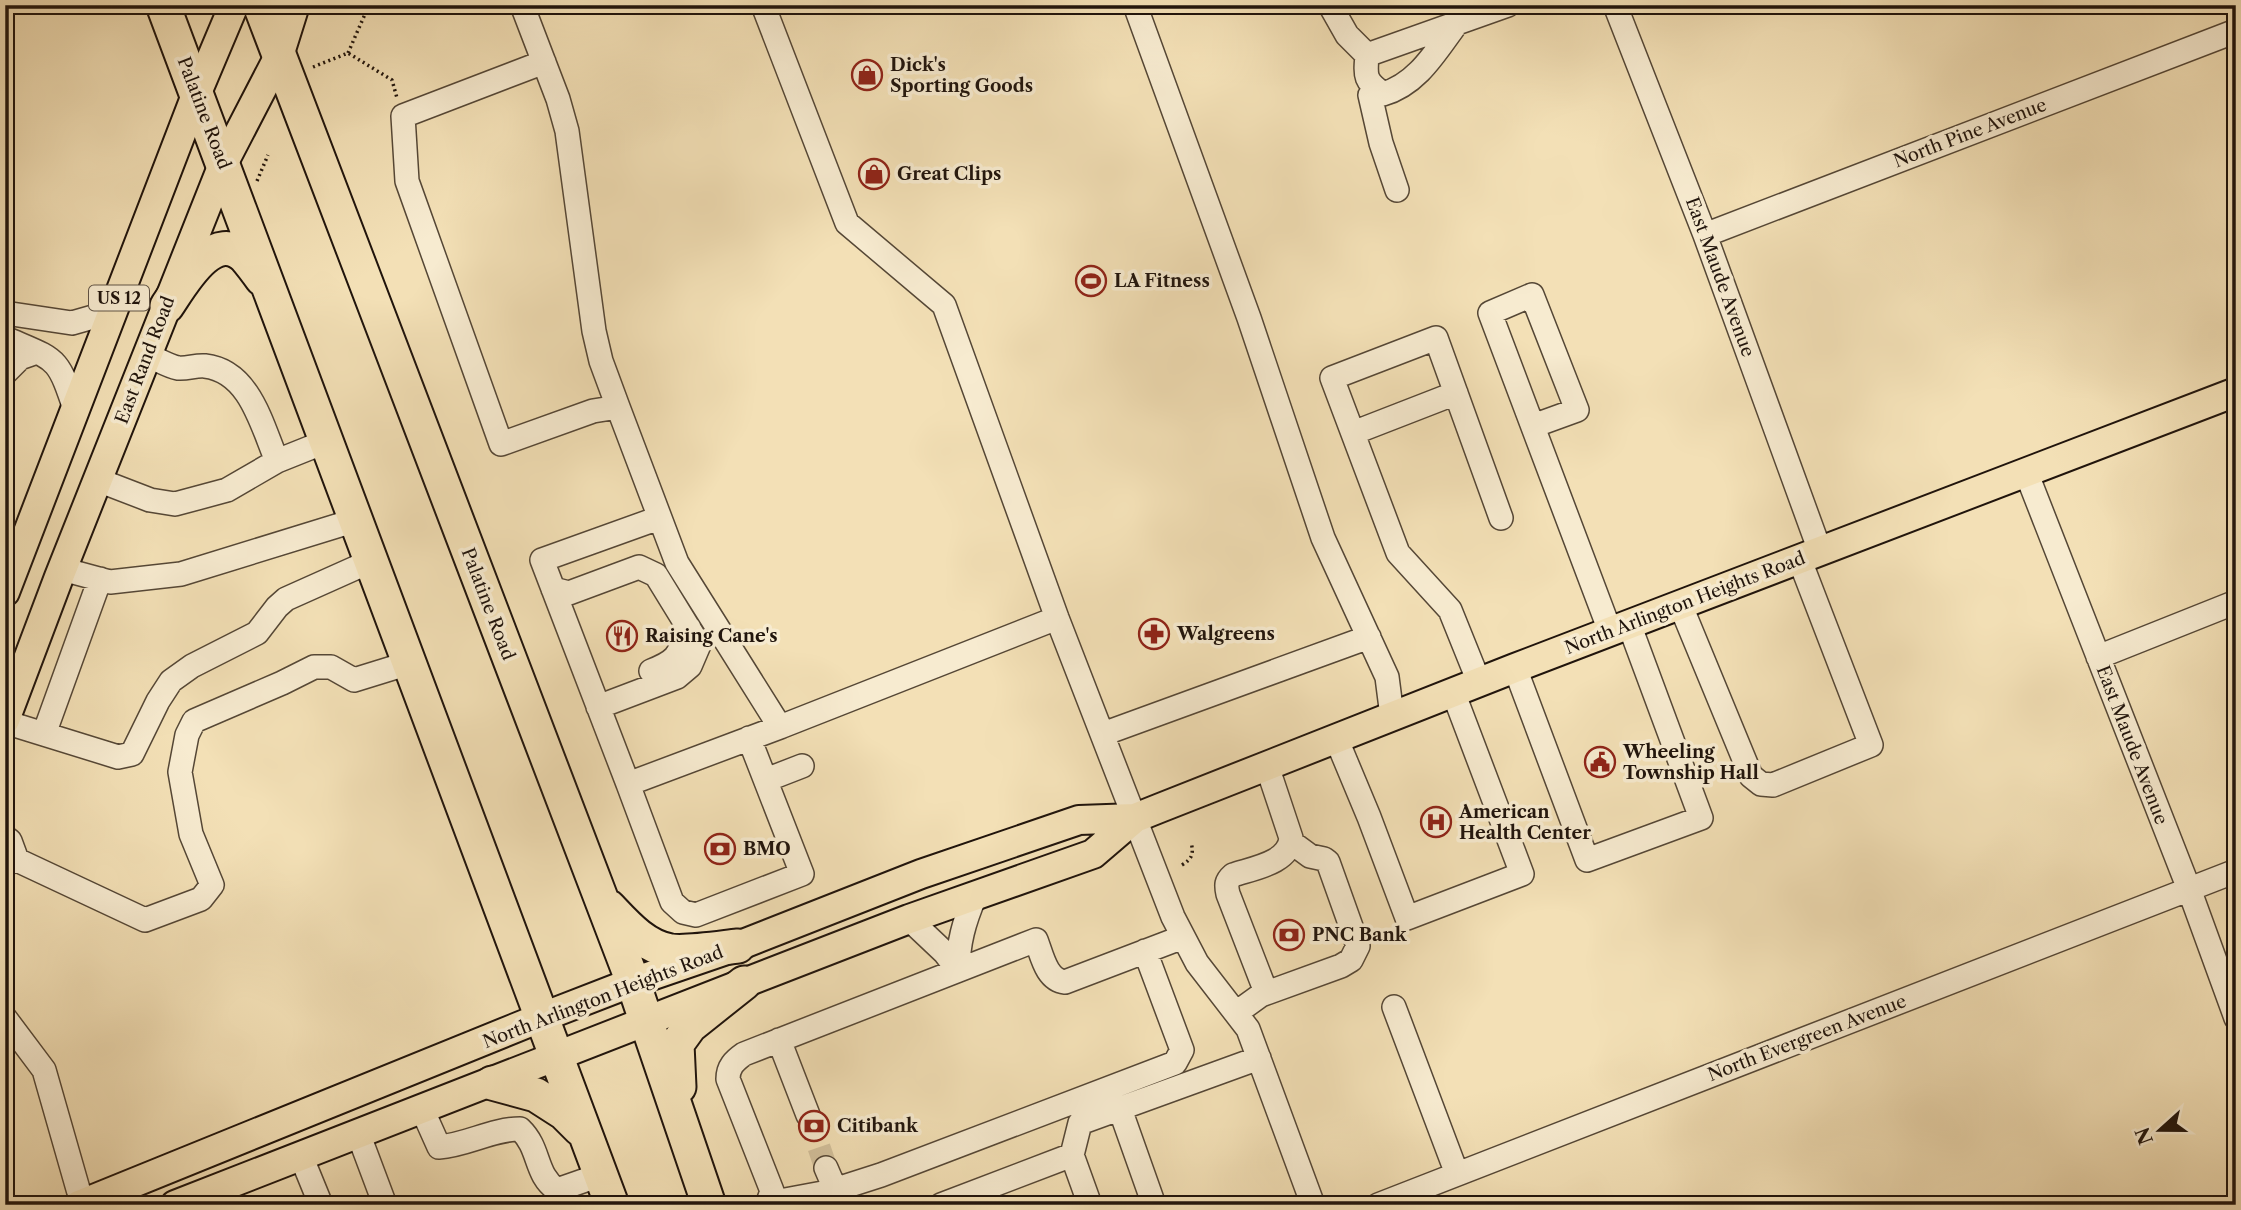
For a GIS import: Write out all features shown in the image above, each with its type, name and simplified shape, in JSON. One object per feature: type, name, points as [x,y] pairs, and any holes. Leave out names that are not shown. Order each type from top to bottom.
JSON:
[{"type":"highway","name":"Palatine Road","points":[[163,5],[224,162],[606,1190]]},
{"type":"highway","name":"Palatine Road","points":[[260,5],[633,982],[709,1205]]},
{"type":"highway","points":[[167,306],[199,261],[213,252],[226,250],[233,250],[245,258],[272,292]]},
{"type":"highway","points":[[600,897],[633,932],[650,943],[671,951],[738,946]]},
{"type":"highway","points":[[679,1118],[677,1044],[690,1026],[744,983]]},
{"type":"highway","points":[[492,1083],[536,1095],[564,1112],[584,1133]]},
{"type":"main road","name":"US 12","points":[[5,592],[234,5]]},
{"type":"main road","name":"East Rand Road","points":[[5,721],[62,569],[224,162],[279,56],[295,5]]},
{"type":"main road","name":"North Arlington Heights Road","points":[[175,1205],[909,919],[1093,854],[1136,818],[1680,604],[2236,392]]},
{"type":"main road","name":"North Arlington Heights Road","points":[[80,1204],[540,1018],[738,946],[921,874],[1079,820],[1136,818]]},
{"type":"street","points":[[522,5],[558,99],[567,131],[594,331],[618,407],[677,563],[780,727]]},
{"type":"street","points":[[763,5],[847,223],[944,304],[1057,618],[1173,917],[1197,963],[1248,1029],[1313,1205]]},
{"type":"street","points":[[1135,5],[1249,318],[1323,538],[1387,677],[1392,716]]},
{"type":"street","points":[[1330,5],[1347,35],[1367,55]]},
{"type":"street","points":[[1367,55],[1508,5]]},
{"type":"street","name":"East Maude Avenue","points":[[1615,5],[1705,235],[1810,554],[1836,653],[1871,746],[1773,785],[1755,781],[1680,604]]},
{"type":"street","points":[[1367,55],[1365,74],[1370,84],[1382,94],[1397,90],[1419,74],[1457,23]]},
{"type":"street","name":"North Pine Avenue","points":[[1705,235],[2236,31]]},
{"type":"street","points":[[544,62],[403,116],[407,181],[501,444],[593,411],[618,407]]},
{"type":"street","points":[[1376,89],[1370,95],[1384,154],[1397,190]]},
{"type":"street","points":[[1515,668],[1587,860],[1701,818],[1533,426],[1490,313],[1532,295],[1577,410],[1533,426]]},
{"type":"street","points":[[5,313],[72,323],[114,311]]},
{"type":"street","points":[[5,338],[53,359],[60,367],[76,412]]},
{"type":"street","points":[[1479,682],[1450,610],[1398,553],[1332,378],[1436,338],[1501,518]]},
{"type":"street","points":[[5,373],[20,358],[37,352]]},
{"type":"street","points":[[148,355],[178,368],[205,366],[230,374],[241,384],[252,402],[277,461]]},
{"type":"street","points":[[1353,433],[1455,393]]},
{"type":"street","points":[[98,480],[150,500],[175,504],[227,489],[277,461],[327,441]]},
{"type":"street","name":"East Maude Avenue","points":[[2026,472],[2189,889],[2236,1018]]},
{"type":"street","points":[[659,518],[542,560],[672,902],[683,912],[696,915],[802,874],[749,738]]},
{"type":"street","points":[[62,569],[110,582],[181,574],[356,520]]},
{"type":"street","points":[[5,721],[118,757],[132,754],[163,691],[181,673],[257,633],[286,599],[371,561]]},
{"type":"street","points":[[553,589],[569,593],[639,567],[656,575],[699,645],[696,656],[676,689],[595,699]]},
{"type":"street","points":[[566,623],[575,606],[644,580],[647,573]]},
{"type":"street","points":[[44,734],[100,579]]},
{"type":"street","points":[[2098,657],[2236,602]]},
{"type":"street","points":[[628,784],[1057,618]]},
{"type":"street","points":[[595,699],[670,663],[676,658],[689,628]]},
{"type":"street","points":[[1102,734],[1369,637]]},
{"type":"street","points":[[5,837],[10,841],[11,862],[145,919],[201,899],[212,885],[191,834],[180,772],[187,735],[194,720],[314,667],[331,667],[354,680],[409,663]]},
{"type":"street","points":[[1336,738],[1407,918],[1522,874],[1453,692]]},
{"type":"street","points":[[766,780],[802,766]]},
{"type":"street","points":[[1236,1013],[1261,995],[1340,966],[1350,960],[1358,946],[1328,862],[1310,856],[1291,842],[1267,766]]},
{"type":"street","points":[[1261,995],[1264,988],[1226,886],[1233,875],[1282,857],[1291,842]]},
{"type":"street","name":"North Evergreen Avenue","points":[[1378,1205],[2236,871]]},
{"type":"street","points":[[958,970],[961,930],[975,896]]},
{"type":"street","points":[[909,919],[945,953],[958,970]]},
{"type":"street","points":[[1145,951],[1182,1051],[1175,1063],[881,1175],[835,1189],[768,1204],[772,1191],[728,1079],[732,1064],[744,1054],[1036,940],[1050,974],[1065,982],[1145,951],[1183,937]]},
{"type":"street","points":[[1394,1007],[1457,1174]]},
{"type":"street","points":[[5,1018],[44,1070],[80,1204]]},
{"type":"street","points":[[779,1040],[808,1115]]},
{"type":"street","points":[[1090,1205],[1072,1155],[1080,1123],[1259,1058]]},
{"type":"street","points":[[422,1109],[439,1147],[457,1146],[507,1129],[520,1129],[531,1139],[545,1182],[557,1190],[606,1190]]},
{"type":"street","points":[[1120,1109],[1154,1205]]},
{"type":"street","points":[[358,1133],[386,1205]]},
{"type":"street","points":[[943,1204],[1072,1155]]},
{"type":"street","points":[[301,1156],[321,1205]]},
{"type":"street","points":[[826,1168],[835,1189]]},
{"type":"path","points":[[313,66],[348,53],[369,5]]},
{"type":"path","points":[[348,53],[392,80],[403,116]]},
{"type":"path","points":[[257,181],[268,155]]},
{"type":"path","points":[[1182,865],[1193,855],[1191,842]]},
{"type":"tunnel","points":[[808,1115],[826,1168]]},
{"type":"place","name":"Dick's Sporting Goods","points":[[867,75]]},
{"type":"place","name":"Great Clips","points":[[874,174]]},
{"type":"place","name":"LA Fitness","points":[[1091,281]]},
{"type":"place","name":"Walgreens","points":[[1154,634]]},
{"type":"place","name":"Raising Cane's","points":[[622,636]]},
{"type":"place","name":"Wheeling Township Hall","points":[[1600,762]]},
{"type":"place","name":"American Health Center","points":[[1436,822]]},
{"type":"place","name":"BMO","points":[[720,849]]},
{"type":"place","name":"PNC Bank","points":[[1289,935]]},
{"type":"place","name":"Citibank","points":[[814,1126]]}]
